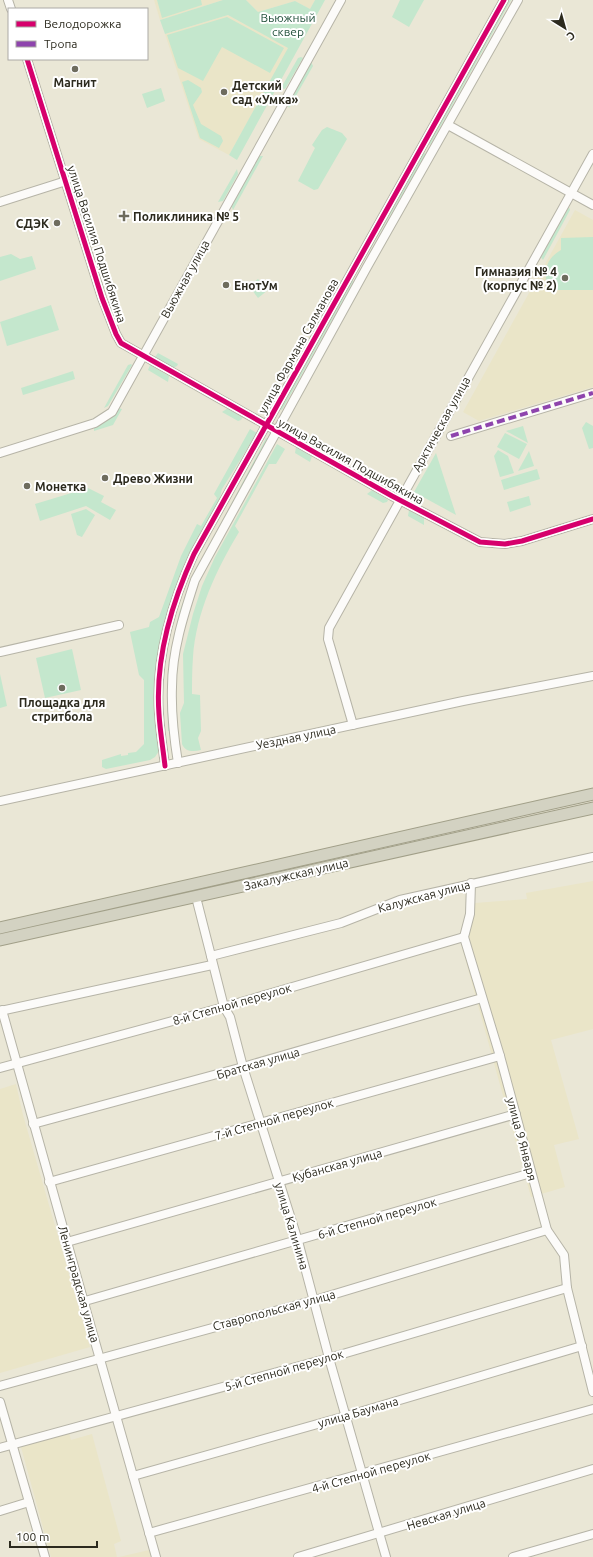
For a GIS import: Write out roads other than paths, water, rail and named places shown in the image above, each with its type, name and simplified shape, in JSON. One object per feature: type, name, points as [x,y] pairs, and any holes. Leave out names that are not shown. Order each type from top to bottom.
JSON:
[{"type":"highway","points":[[0,928],[593,794]]},
{"type":"highway","name":"Закалужская улица","points":[[0,940],[593,808]]},
{"type":"street","name":"Вьюжная улица","points":[[0,453],[95,423],[112,412],[341,0]]},
{"type":"street","name":"улица Фармана Салманова","points":[[165,766],[158,713],[161,670],[170,615],[179,588],[194,554],[265,424],[504,0]]},
{"type":"street","name":"улица Фармана Салманова","points":[[178,763],[172,686],[175,658],[184,612],[195,580],[212,546],[367,267],[518,0]]},
{"type":"street","name":"улица Василия Подшибякина","points":[[27,60],[116,334],[121,343],[399,500],[468,537],[491,544],[522,541],[593,519]]},
{"type":"street","points":[[448,125],[593,205]]},
{"type":"street","name":"Арктическая улица","points":[[353,725],[331,649],[328,633],[399,500],[593,154]]},
{"type":"street","points":[[0,202],[66,181]]},
{"type":"street","points":[[357,260],[357,269],[363,270],[367,267]]},
{"type":"street","name":"улица Фармана Салманова","points":[[347,279],[354,275],[358,279],[357,285]]},
{"type":"street","name":"Арктическая улица","points":[[451,436],[593,393]]},
{"type":"street","points":[[0,652],[118,625]]},
{"type":"street","name":"Уездная улица","points":[[0,801],[353,725],[593,676]]},
{"type":"street","name":"Калужская улица","points":[[1,1010],[212,961],[341,923],[400,900],[593,857]]},
{"type":"street","points":[[464,937],[470,914],[471,883]]},
{"type":"street","name":"улица Калинина","points":[[196,896],[224,1007],[230,1017],[243,1067],[262,1123],[278,1182],[298,1241],[315,1300],[329,1358],[386,1557]]},
{"type":"street","name":"улица 9 Января","points":[[464,937],[500,1056],[530,1173],[547,1230],[564,1255],[566,1288],[593,1392]]},
{"type":"street","name":"8-й Степной переулок","points":[[0,1068],[224,1007],[464,937]]},
{"type":"street","name":"Братская улица","points":[[33,1124],[243,1067],[482,998]]},
{"type":"street","name":"Ленинградская улица","points":[[1,1010],[156,1557]]},
{"type":"street","name":"7-й Степной переулок","points":[[49,1182],[500,1056]]},
{"type":"street","name":"Кубанская улица","points":[[67,1242],[516,1114]]},
{"type":"street","name":"6-й Степной переулок","points":[[84,1301],[298,1241],[530,1173]]},
{"type":"street","name":"Ставропольская улица","points":[[0,1386],[315,1300],[547,1230]]},
{"type":"street","name":"5-й Степной переулок","points":[[0,1448],[329,1358],[566,1288]]},
{"type":"street","name":"улица Баумана","points":[[133,1476],[346,1416],[582,1346]]},
{"type":"street","points":[[0,1402],[45,1557]]},
{"type":"street","name":"4-й Степной переулок","points":[[149,1533],[593,1409]]},
{"type":"street","name":"Невская улица","points":[[298,1557],[380,1534],[593,1469]]},
{"type":"street","points":[[0,1511],[29,1502]]},
{"type":"street","points":[[513,1557],[593,1534]]},
{"type":"place","name":"Магнит","points":[[75,69]]},
{"type":"place","name":"Детский сад «Умка»","points":[[224,92]]},
{"type":"place","name":"Поликлиника № 5","points":[[124,216]]},
{"type":"place","name":"СДЭК","points":[[57,223]]},
{"type":"place","name":"Гимназия № 4 (корпус № 2)","points":[[565,278]]},
{"type":"place","name":"ЕнотУм","points":[[226,285]]},
{"type":"place","name":"Древо Жизни","points":[[105,478]]},
{"type":"place","name":"Монетка","points":[[27,486]]},
{"type":"place","name":"Площадка для стритбола","points":[[62,688]]},
{"type":"park label","name":"Вьюжный сквер","points":[[288,24]]}]
